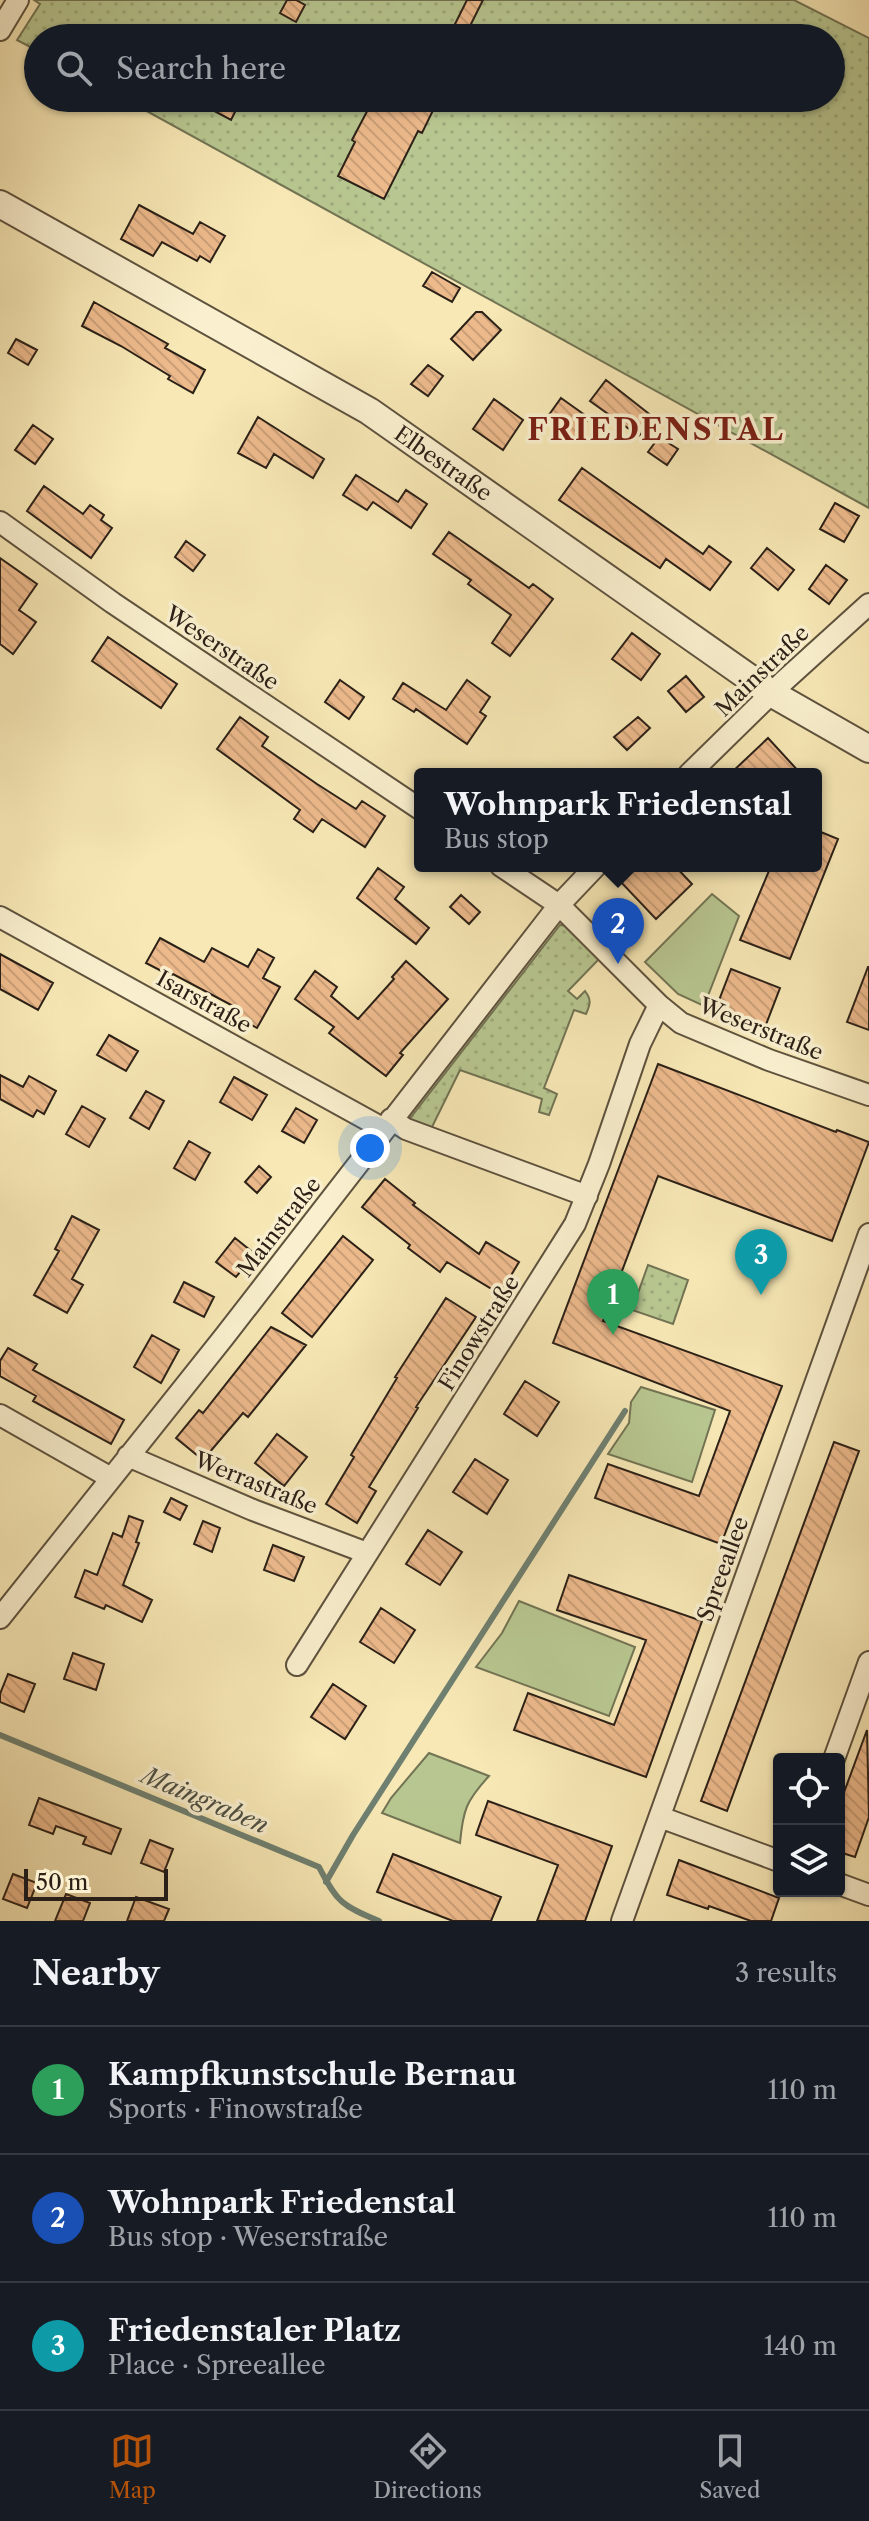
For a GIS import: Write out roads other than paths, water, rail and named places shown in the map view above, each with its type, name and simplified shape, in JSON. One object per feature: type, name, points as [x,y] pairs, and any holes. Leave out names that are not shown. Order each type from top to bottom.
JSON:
[{"type":"street","points":[[0,30],[18,0]]},
{"type":"street","name":"Elbestraße","points":[[0,204],[369,411],[771,693],[869,749]]},
{"type":"street","name":"Weserstraße","points":[[0,522],[139,620],[414,805]]},
{"type":"street","name":"Mainstraße","points":[[695,768],[771,693],[869,604]]},
{"type":"street","name":"Weserstraße","points":[[510,872],[559,905],[681,1023],[769,1060],[869,1095]]},
{"type":"street","name":"Mainstraße","points":[[0,1618],[224,1337],[559,905],[590,872]]},
{"type":"street","name":"Isarstraße","points":[[0,917],[387,1124],[587,1196]]},
{"type":"street","name":"Finowstraße","points":[[297,1665],[575,1224],[640,1044],[659,1005]]},
{"type":"street","name":"Spreeallee","points":[[622,1921],[862,1274],[869,1234]]},
{"type":"street","points":[[0,1415],[111,1478]]},
{"type":"street","name":"Werrastraße","points":[[128,1456],[253,1510],[367,1553]]},
{"type":"street","points":[[836,1753],[869,1662]]},
{"type":"street","points":[[660,1817],[773,1859]]},
{"type":"street","points":[[845,1886],[869,1895]]},
{"type":"waterway","points":[[326,1882],[625,1411]]},
{"type":"waterway","name":"Maingraben","points":[[0,1735],[319,1867],[342,1902],[379,1921]]},
{"type":"place","name":"Wohnpark Friedenstal","points":[[618,964]]},
{"type":"place","name":"Friedenstaler Platz","points":[[761,1295]]},
{"type":"place","name":"Kampfkunstschule Bernau","points":[[613,1335]]},
{"type":"district","name":"FRIEDENSTAL","points":[[656,429]]}]
